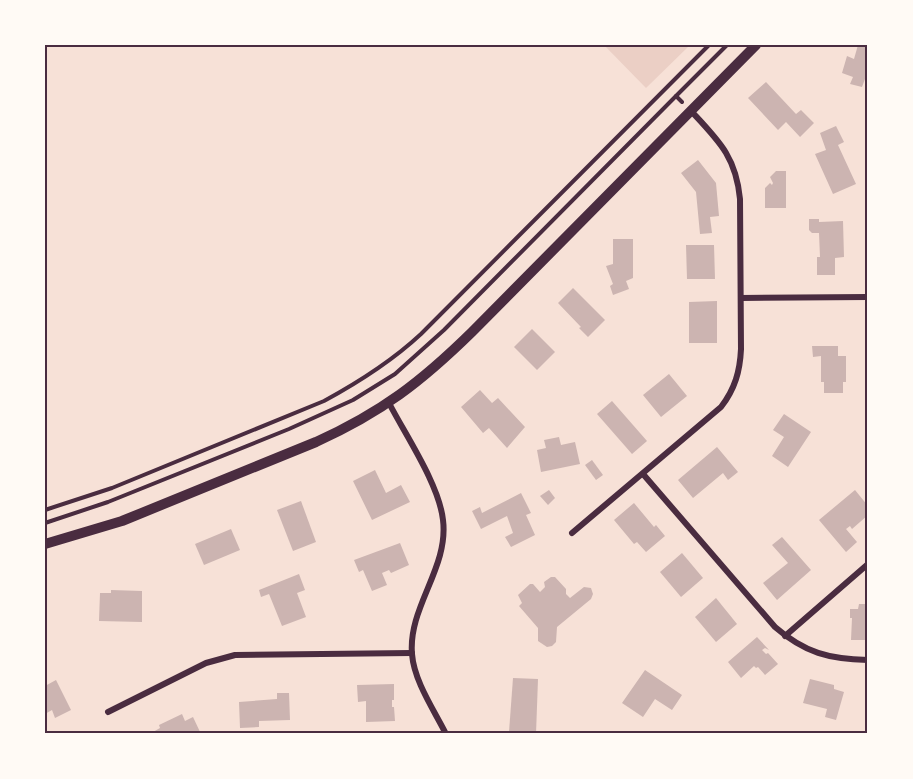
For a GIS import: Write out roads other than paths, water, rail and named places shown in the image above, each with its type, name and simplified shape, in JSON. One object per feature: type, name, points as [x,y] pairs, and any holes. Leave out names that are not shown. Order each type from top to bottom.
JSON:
[{"type":"street","points":[[45,544],[122,521],[316,442],[389,404],[414,386],[453,351],[756,45]]},
{"type":"street","points":[[572,533],[721,407],[730,395],[739,372],[741,360],[741,199],[736,172],[722,146],[692,112]]},
{"type":"street","points":[[741,298],[868,297]]},
{"type":"street","points":[[389,404],[434,490],[443,519],[444,531],[440,557],[415,627],[412,653],[414,666],[446,734]]},
{"type":"street","points":[[644,474],[785,636],[796,645],[823,656],[868,660]]},
{"type":"street","points":[[785,636],[868,564]]},
{"type":"street","points":[[108,712],[206,663],[234,655],[412,653]]}]
